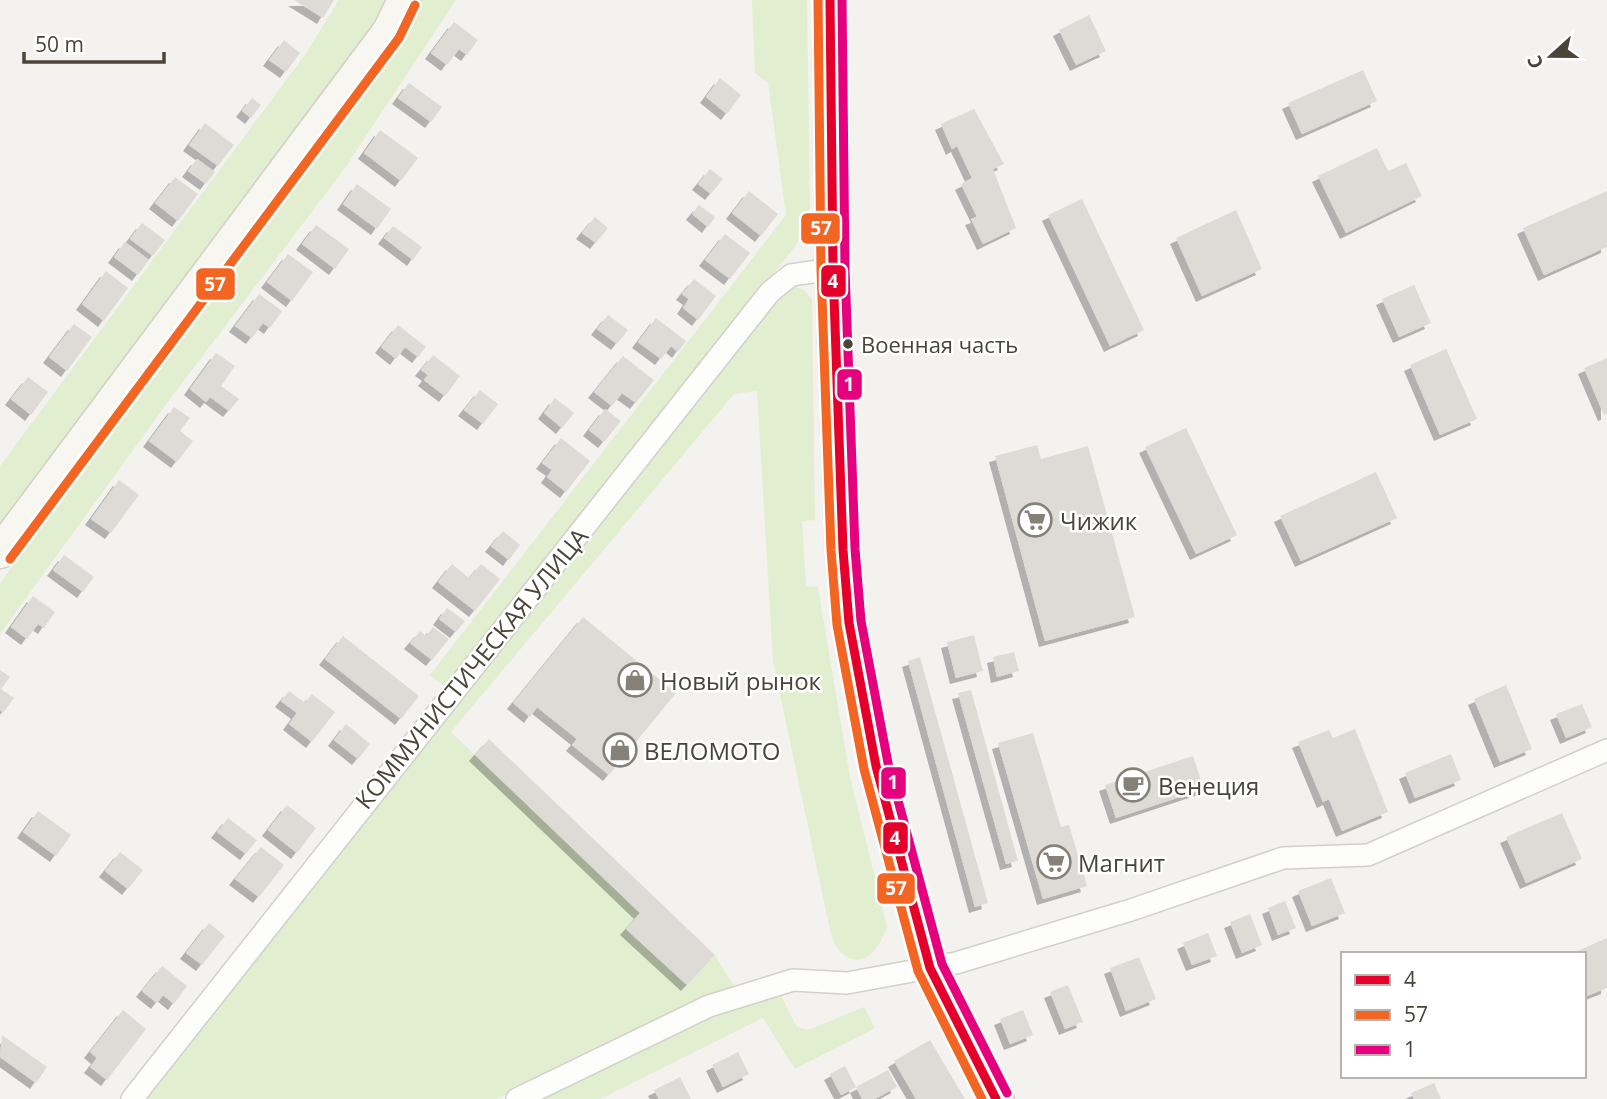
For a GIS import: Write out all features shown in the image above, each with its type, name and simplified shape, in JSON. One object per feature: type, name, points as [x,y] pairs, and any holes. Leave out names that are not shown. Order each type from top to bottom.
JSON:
[{"type":"main road","points":[[0,552],[389,31],[404,0]]},
{"type":"main road","points":[[830,0],[833,269],[842,550],[849,623],[876,766],[930,968],[996,1099]]},
{"type":"street","name":"КОММУНИСТИЧЕСКАЯ УЛИЦА","points":[[132,1099],[771,292],[792,275],[833,269]]},
{"type":"street","points":[[517,1099],[709,1006],[793,979],[847,983],[930,968],[1029,943],[1283,858],[1368,855],[1607,750]]},
{"type":"green space","points":[[339,0],[388,0],[377,24],[0,526],[0,466],[304,56]]},
{"type":"green space","points":[[419,0],[456,0],[345,168],[170,399],[0,634],[0,583],[352,109],[400,37]]},
{"type":"green space","points":[[752,0],[807,0],[810,210],[806,229],[793,249],[444,686],[430,675],[786,215],[768,83],[755,73]]},
{"type":"green space","points":[[797,287],[805,291],[812,300],[815,520],[802,521],[806,586],[818,587],[850,777],[887,926],[880,943],[868,956],[853,959],[845,955],[833,940],[773,661],[757,391],[734,394],[451,732],[640,913],[627,929],[687,985],[715,955],[735,988],[705,999],[496,1099],[143,1099],[778,297],[788,289]]},
{"type":"green space","points":[[780,993],[797,1027],[808,1030],[864,1007],[875,1028],[795,1069],[763,1018],[600,1099],[537,1099],[711,1015]]},
{"type":"building","points":[[294,0],[334,0],[323,18]]},
{"type":"building","points":[[1089,15],[1106,51],[1076,65],[1059,30]]},
{"type":"building","points":[[454,22],[478,40],[467,55],[459,49],[447,65],[431,53]]},
{"type":"building","points":[[284,40],[300,53],[286,72],[269,60]]},
{"type":"building","points":[[1363,70],[1377,101],[1302,134],[1288,103]]},
{"type":"building","points":[[720,78],[741,95],[727,114],[706,97]]},
{"type":"building","points":[[409,83],[442,107],[431,122],[398,98]]},
{"type":"building","points":[[252,98],[261,105],[251,118],[242,111]]},
{"type":"building","points":[[974,109],[1004,164],[993,169],[1016,228],[983,244],[971,219],[977,217],[961,184],[972,178],[957,146],[952,149],[941,124]]},
{"type":"building","points":[[205,123],[234,145],[218,166],[189,145]]},
{"type":"building","points":[[380,130],[418,158],[401,181],[364,153]]},
{"type":"building","points":[[1377,148],[1388,171],[1406,163],[1422,196],[1346,233],[1318,176]]},
{"type":"building","points":[[197,159],[215,172],[206,184],[188,171]]},
{"type":"building","points":[[710,169],[723,179],[711,194],[698,184]]},
{"type":"building","points":[[175,177],[198,194],[178,221],[155,203]]},
{"type":"building","points":[[357,184],[391,209],[377,229],[343,204]]},
{"type":"building","points":[[749,191],[778,214],[761,236],[732,213]]},
{"type":"building","points":[[1607,191],[1607,247],[1544,275],[1523,228]]},
{"type":"building","points":[[1082,199],[1144,330],[1110,346],[1048,215]]},
{"type":"building","points":[[699,205],[715,217],[708,227],[692,214]]},
{"type":"building","points":[[1236,210],[1262,269],[1202,296],[1176,238]]},
{"type":"building","points":[[595,217],[608,228],[596,243],[582,233]]},
{"type":"building","points":[[142,223],[165,240],[153,256],[130,239]]},
{"type":"building","points":[[316,225],[349,249],[335,269],[302,244]]},
{"type":"building","points":[[393,226],[422,247],[413,260],[384,238]]},
{"type":"building","points":[[725,234],[750,253],[730,279],[705,260]]},
{"type":"building","points":[[125,242],[149,260],[138,275],[114,257]]},
{"type":"building","points":[[288,254],[313,272],[292,301],[267,282]]},
{"type":"building","points":[[106,271],[128,288],[104,321],[82,304]]},
{"type":"building","points":[[694,279],[716,296],[698,320],[683,308],[689,299],[682,294]]},
{"type":"building","points":[[1414,285],[1431,323],[1399,337],[1382,299]]},
{"type":"building","points":[[259,294],[282,311],[270,328],[263,323],[252,338],[235,326]]},
{"type":"building","points":[[608,315],[628,330],[617,344],[597,329]]},
{"type":"building","points":[[656,318],[686,341],[678,352],[671,346],[661,359],[638,342]]},
{"type":"building","points":[[74,324],[92,337],[67,371],[49,357]]},
{"type":"building","points":[[398,325],[426,347],[418,357],[405,347],[396,359],[381,347]]},
{"type":"building","points":[[1446,349],[1477,419],[1440,435],[1410,365]]},
{"type":"building","points":[[216,353],[235,366],[221,386],[239,399],[229,411],[210,397],[206,402],[190,389]]},
{"type":"building","points":[[433,355],[460,376],[445,396],[424,380],[428,375],[421,370]]},
{"type":"building","points":[[623,356],[654,380],[636,403],[622,393],[612,406],[594,392]]},
{"type":"building","points":[[1607,358],[1607,414],[1604,415],[1584,368]]},
{"type":"building","points":[[28,377],[48,392],[31,415],[11,399]]},
{"type":"building","points":[[480,390],[498,404],[483,424],[464,410]]},
{"type":"building","points":[[555,398],[574,413],[562,428],[544,413]]},
{"type":"building","points":[[174,407],[190,418],[180,431],[193,441],[177,462],[149,441]]},
{"type":"building","points":[[605,409],[621,421],[604,442],[589,430]]},
{"type":"building","points":[[1186,428],[1237,535],[1196,554],[1145,447]]},
{"type":"building","points":[[561,438],[590,461],[566,492],[547,477],[552,470],[542,463]]},
{"type":"building","points":[[1037,445],[1041,459],[1088,446],[1135,617],[1045,641],[995,456]]},
{"type":"building","points":[[1376,472],[1397,518],[1301,561],[1280,516]]},
{"type":"building","points":[[119,480],[139,495],[111,533],[91,519]]},
{"type":"building","points":[[503,531],[520,545],[509,560],[491,546]]},
{"type":"building","points":[[64,555],[94,577],[83,592],[53,570]]},
{"type":"building","points":[[452,564],[469,578],[481,564],[500,579],[475,611],[438,582]]},
{"type":"building","points":[[33,596],[55,612],[44,628],[38,624],[27,639],[11,627]]},
{"type":"building","points":[[447,608],[465,621],[456,632],[439,619]]},
{"type":"building","points":[[583,617],[676,693],[609,775],[572,745],[577,739],[537,707],[530,717],[513,703]]},
{"type":"building","points":[[433,627],[449,639],[432,660],[410,643],[420,631],[426,636]]},
{"type":"building","points":[[974,635],[983,671],[956,678],[947,642]]},
{"type":"building","points":[[343,636],[419,696],[401,719],[325,659]]},
{"type":"building","points":[[1014,652],[1019,671],[997,677],[993,657]]},
{"type":"building","points":[[920,657],[988,903],[975,907],[908,661]]},
{"type":"building","points":[[0,670],[10,677],[1,689],[14,698],[3,713],[0,710]]},
{"type":"building","points":[[1506,685],[1532,749],[1500,762],[1474,699]]},
{"type":"building","points":[[971,690],[1018,861],[1006,864],[958,693]]},
{"type":"building","points":[[289,691],[305,703],[312,694],[335,712],[312,742],[289,724],[297,713],[281,701]]},
{"type":"building","points":[[1582,704],[1592,727],[1566,738],[1556,714]]},
{"type":"building","points":[[346,724],[370,744],[358,759],[334,740]]},
{"type":"building","points":[[1355,729],[1388,812],[1342,831],[1329,799],[1323,802],[1298,742],[1329,730],[1333,738]]},
{"type":"building","points":[[1033,733],[1061,827],[1069,825],[1087,886],[1043,899],[998,743]]},
{"type":"building","points":[[489,739],[715,955],[687,985],[626,929],[640,913],[475,755]]},
{"type":"building","points":[[1451,754],[1461,780],[1415,798],[1405,773]]},
{"type":"building","points":[[1193,756],[1204,789],[1116,818],[1105,785]]},
{"type":"building","points":[[287,805],[316,828],[297,853],[268,830]]},
{"type":"building","points":[[38,811],[71,835],[56,856],[23,832]]},
{"type":"building","points":[[1562,813],[1582,859],[1526,883],[1506,837]]},
{"type":"building","points":[[228,818],[257,840],[246,854],[217,832]]},
{"type":"building","points":[[261,847],[284,865],[259,897],[235,879]]},
{"type":"building","points":[[120,852],[143,870],[128,889],[105,871]]},
{"type":"building","points":[[1331,878],[1345,913],[1312,926],[1298,891]]},
{"type":"building","points":[[1285,901],[1296,928],[1278,935],[1268,908]]},
{"type":"building","points":[[1250,914],[1262,945],[1242,953],[1230,922]]},
{"type":"building","points":[[209,923],[225,936],[202,965],[186,953]]},
{"type":"building","points":[[1208,933],[1217,956],[1192,965],[1183,943]]},
{"type":"building","points":[[1607,938],[1607,988],[1586,996],[1586,952],[1576,952]]},
{"type":"building","points":[[1139,957],[1156,999],[1126,1011],[1110,968]]},
{"type":"building","points":[[162,966],[187,986],[174,1004],[163,995],[157,1003],[142,991]]},
{"type":"building","points":[[1068,985],[1083,1022],[1065,1029],[1050,992]]},
{"type":"building","points":[[123,1010],[146,1029],[107,1080],[90,1067],[97,1058],[90,1052]]},
{"type":"building","points":[[1023,1010],[1033,1035],[1010,1044],[1000,1019]]},
{"type":"building","points":[[2,1035],[47,1067],[36,1083],[0,1057]]},
{"type":"building","points":[[930,1040],[965,1099],[916,1099],[894,1061]]},
{"type":"building","points":[[738,1052],[749,1074],[723,1087],[712,1065]]},
{"type":"building","points":[[845,1066],[856,1087],[841,1095],[830,1074]]},
{"type":"building","points":[[888,1070],[897,1087],[875,1099],[862,1099],[856,1087]]},
{"type":"building","points":[[680,1077],[691,1099],[659,1099],[654,1090]]},
{"type":"building","points":[[1434,1083],[1441,1099],[1414,1099],[1411,1093]]},
{"type":"transit line","name":"57","points":[[818,0],[821,269],[831,550],[837,625],[864,769],[918,971],[982,1099]]},
{"type":"transit line","name":"4","points":[[830,0],[833,269],[843,550],[849,623],[876,766],[930,968],[996,1099]]},
{"type":"transit line","name":"1","points":[[842,0],[845,269],[855,549],[861,621],[888,763],[942,964],[1007,1093]]},
{"type":"transit line","name":"57","points":[[10,559],[399,38],[415,5]]},
{"type":"place","name":"Военная часть","points":[[848,344]]},
{"type":"place","name":"Чижик","points":[[1035,520]]},
{"type":"place","name":"Новый рынок","points":[[635,680]]},
{"type":"place","name":"ВЕЛОМОТО","points":[[620,750]]},
{"type":"place","name":"Венеция","points":[[1133,785]]},
{"type":"place","name":"Магнит","points":[[1054,862]]}]
